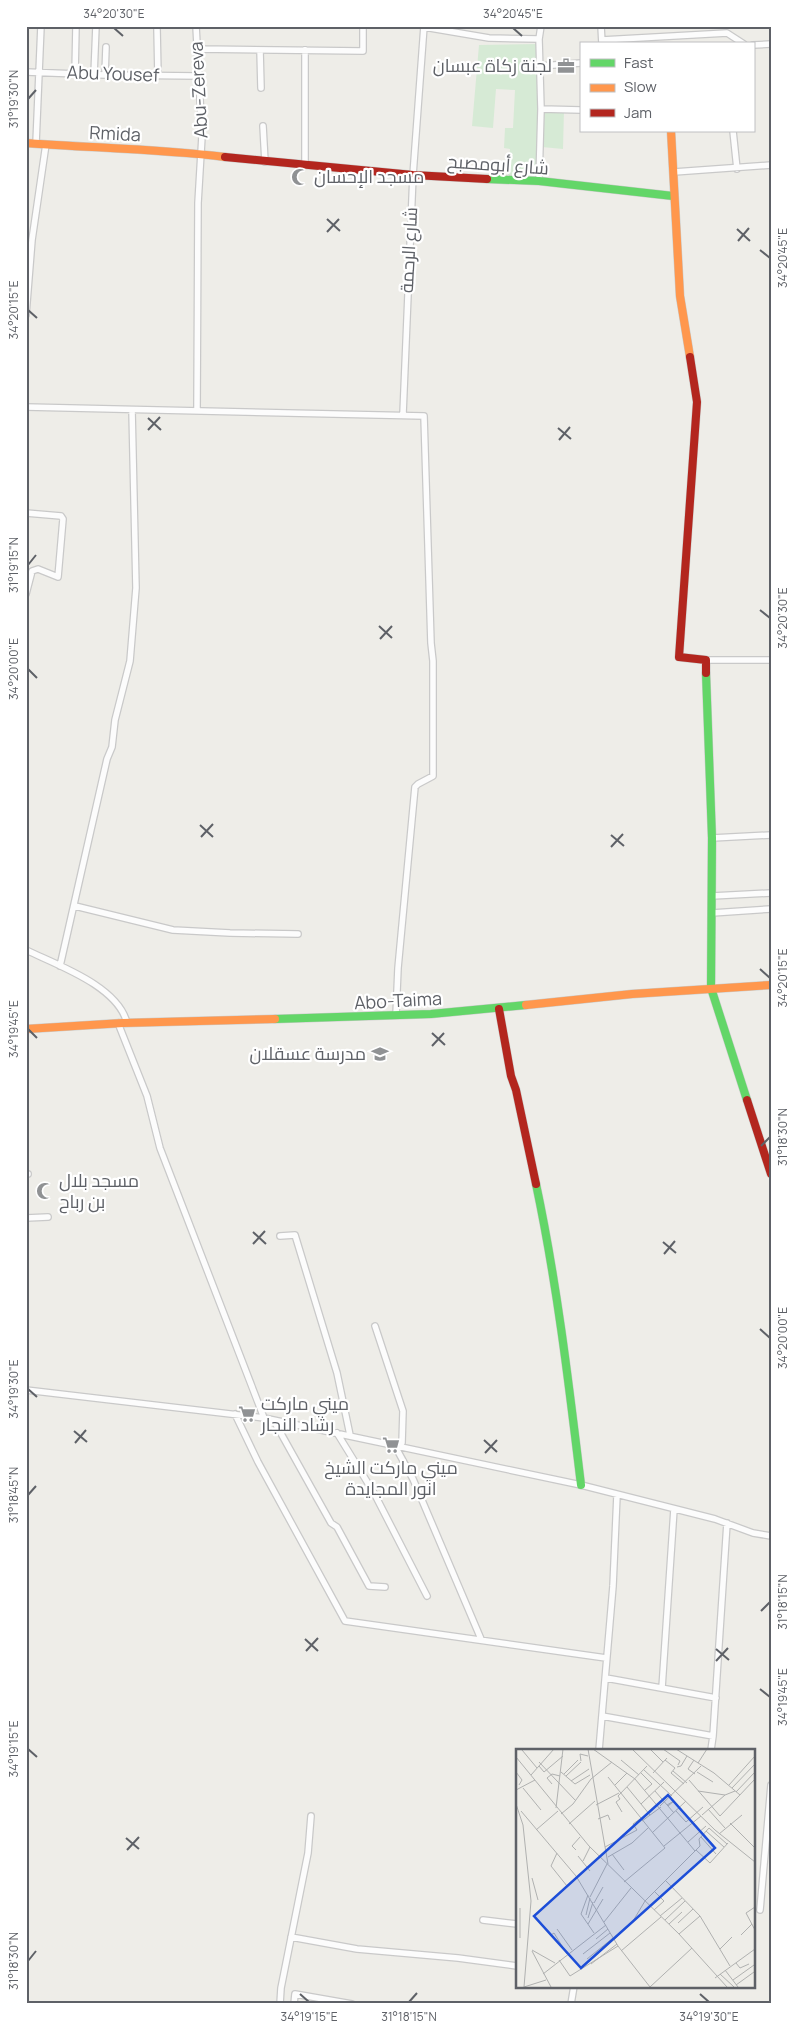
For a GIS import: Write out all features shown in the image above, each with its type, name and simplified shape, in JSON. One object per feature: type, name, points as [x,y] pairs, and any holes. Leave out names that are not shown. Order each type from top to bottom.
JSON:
[{"type":"street","points":[[36,143],[41,26]]},
{"type":"street","points":[[75,74],[76,26]]},
{"type":"street","points":[[94,75],[96,26]]},
{"type":"street","name":"Abu-Zereva","points":[[196,26],[202,154],[198,203],[196,411]]},
{"type":"street","points":[[198,49],[363,51],[363,26]]},
{"type":"street","points":[[540,181],[541,109],[539,39],[541,26]]},
{"type":"street","points":[[601,26],[602,42],[728,33],[741,42]]},
{"type":"street","points":[[424,27],[489,38],[539,39]]},
{"type":"street","name":"شارع الرحمة","points":[[403,414],[413,175],[424,27]]},
{"type":"street","points":[[157,28],[158,76]]},
{"type":"street","points":[[674,37],[675,42]]},
{"type":"street","points":[[754,46],[771,44]]},
{"type":"street","points":[[105,75],[106,48]]},
{"type":"street","points":[[260,50],[261,88]]},
{"type":"street","points":[[305,50],[305,164]]},
{"type":"street","points":[[540,66],[580,63]]},
{"type":"street","name":"Abu Yousef","points":[[26,72],[199,76]]},
{"type":"street","points":[[541,109],[580,110]]},
{"type":"street","points":[[263,126],[264,162]]},
{"type":"street","points":[[671,132],[674,172],[673,196],[680,298],[693,365],[697,402],[692,495],[679,657],[706,660],[771,660]]},
{"type":"street","points":[[733,132],[737,169]]},
{"type":"street","name":"Rmida","points":[[26,142],[202,154]]},
{"type":"street","points":[[26,315],[32,240],[46,144]]},
{"type":"street","name":"شارع أبومصبح","points":[[202,154],[264,162],[305,164],[413,175],[540,181],[673,196]]},
{"type":"street","points":[[674,172],[737,169],[771,165]]},
{"type":"street","points":[[26,407],[403,414],[424,416],[433,661],[433,776],[415,787],[398,968],[396,1015]]},
{"type":"street","points":[[60,966],[75,906],[106,759],[112,747],[115,720],[130,661],[136,588],[132,410]]},
{"type":"street","points":[[26,513],[61,516],[63,519],[58,577],[38,570],[32,571],[26,594]]},
{"type":"street","points":[[706,660],[712,838],[711,988],[771,1174]]},
{"type":"street","points":[[712,838],[771,835]]},
{"type":"street","points":[[712,896],[771,893]]},
{"type":"street","points":[[75,906],[174,930],[298,934]]},
{"type":"street","points":[[712,913],[771,909]]},
{"type":"street","points":[[26,950],[99,986],[125,1013],[123,1023],[147,1096],[160,1148],[264,1418]]},
{"type":"street","name":"Abo-Taima","points":[[26,1029],[204,1020],[340,1019],[499,1008],[618,995],[771,985]]},
{"type":"street","points":[[499,1008],[511,1076],[516,1090],[544,1221],[574,1419],[581,1485]]},
{"type":"street","points":[[26,1218],[48,1217]]},
{"type":"street","points":[[280,1236],[295,1236],[337,1373],[350,1435]]},
{"type":"street","points":[[375,1326],[404,1411],[402,1443],[395,1446]]},
{"type":"street","points":[[26,1390],[264,1418],[581,1485],[674,1509],[753,1533],[771,1536]]},
{"type":"street","points":[[235,1414],[258,1462],[345,1621],[606,1658]]},
{"type":"street","points":[[274,1421],[331,1522],[337,1527],[369,1586],[385,1587]]},
{"type":"street","points":[[337,1434],[374,1493],[427,1596]]},
{"type":"street","points":[[395,1446],[413,1479],[481,1639]]},
{"type":"street","points":[[599,1749],[613,1586],[616,1495]]},
{"type":"street","points":[[662,1688],[674,1509]]},
{"type":"street","points":[[711,1749],[727,1524]]},
{"type":"street","points":[[606,1678],[716,1698]]},
{"type":"street","points":[[602,1716],[713,1736]]},
{"type":"street","points":[[760,1910],[771,1785]]},
{"type":"street","points":[[280,2004],[281,1988],[308,1853],[311,1816]]},
{"type":"street","points":[[483,1920],[516,1924]]},
{"type":"street","points":[[291,1937],[357,1949],[458,1958],[516,1966]]},
{"type":"street","points":[[571,2004],[574,1988]]},
{"type":"street","points":[[294,2004],[295,1994],[352,2004]]},
{"type":"green space","points":[[537,44],[540,113],[536,177],[508,175],[510,149],[504,148],[505,128],[513,128],[515,90],[496,89],[493,128],[472,126],[479,45]]},
{"type":"green space","points":[[547,110],[564,110],[563,149],[542,147],[543,113]]},
{"type":"traffic: fast","points":[[487,179],[539,181],[673,196]]},
{"type":"traffic: fast","points":[[706,673],[712,838],[711,988],[747,1100]]},
{"type":"traffic: fast","points":[[275,1019],[431,1014],[526,1005]]},
{"type":"traffic: fast","points":[[536,1184],[556,1296],[581,1485]]},
{"type":"traffic: slow","points":[[671,132],[680,296],[690,357]]},
{"type":"traffic: slow","points":[[26,143],[151,150],[225,157]]},
{"type":"traffic: slow","points":[[526,1005],[632,994],[771,985]]},
{"type":"traffic: slow","points":[[26,1029],[123,1023],[275,1019]]},
{"type":"traffic: jam","points":[[225,157],[413,175],[487,179]]},
{"type":"traffic: jam","points":[[690,357],[697,402],[679,657],[706,660],[706,673]]},
{"type":"traffic: jam","points":[[499,1009],[511,1076],[516,1090],[536,1184]]},
{"type":"traffic: jam","points":[[747,1100],[771,1174]]},
{"type":"place","name":"لجنة زكاة عبسان","points":[[566,66]]},
{"type":"place","name":"مسجد الإحسان","points":[[300,177]]},
{"type":"place","name":"مدرسة عسقلان","points":[[380,1054]]},
{"type":"place","name":"مسجد بلال بن رباح","points":[[45,1191]]},
{"type":"place","name":"ميني ماركت رشاد النجار","points":[[247,1414]]},
{"type":"place","name":"ميني ماركت الشيخ انور المجايدة","points":[[391,1445]]}]
